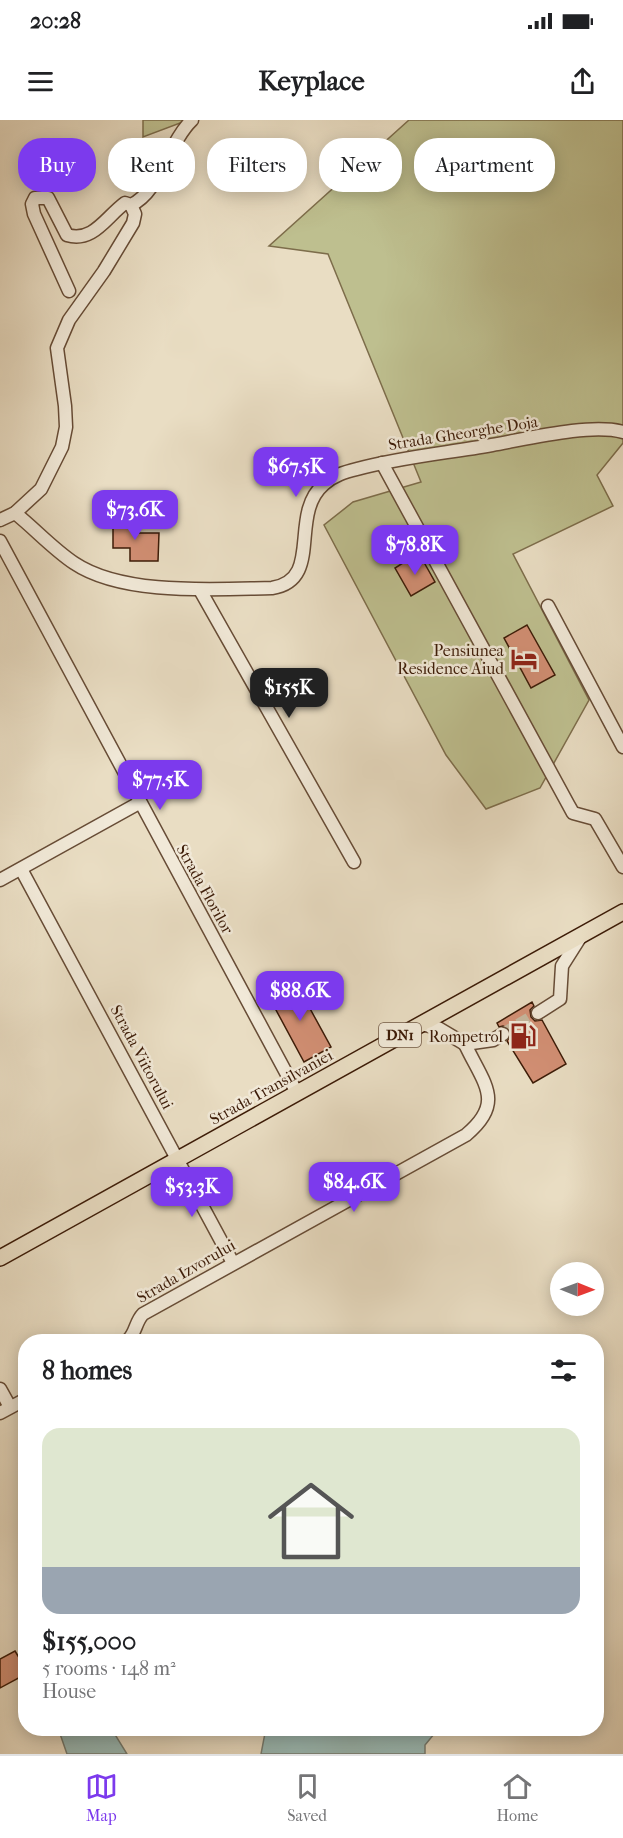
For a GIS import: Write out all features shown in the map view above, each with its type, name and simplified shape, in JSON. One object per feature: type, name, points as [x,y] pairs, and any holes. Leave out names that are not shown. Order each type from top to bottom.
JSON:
[{"type":"main road","name":"Strada Transilvaniei","points":[[0,1258],[623,912]]},
{"type":"street","points":[[131,205],[146,195],[168,153],[192,120]]},
{"type":"street","points":[[0,520],[15,513],[41,489],[62,447],[66,427],[65,406],[57,348],[69,320],[104,271],[133,223],[135,214],[131,205],[125,203],[93,233],[76,238],[67,235],[62,228],[48,198],[35,198],[32,204],[34,214],[69,291]]},
{"type":"street","name":"Strada Gheorghe Doja","points":[[15,513],[74,563],[90,572],[128,582],[200,590],[272,588],[290,582],[300,569],[311,498],[335,476],[382,463],[580,431],[615,430],[623,432]]},
{"type":"street","points":[[382,463],[573,813],[594,819],[623,867]]},
{"type":"street","name":"Strada Florilor","points":[[0,541],[297,1093]]},
{"type":"street","points":[[200,590],[354,862]]},
{"type":"street","points":[[548,606],[623,747]]},
{"type":"street","points":[[0,880],[139,803]]},
{"type":"street","name":"Strada Viitorului","points":[[21,869],[233,1263]]},
{"type":"street","points":[[538,1013],[560,999],[562,966],[581,935]]},
{"type":"street","points":[[420,1024],[438,1028],[465,1044],[493,1040],[503,1034]]},
{"type":"street","name":"Strada Izvorului","points":[[132,1334],[138,1319],[143,1314],[466,1135],[480,1123],[487,1112],[489,1094],[465,1044]]},
{"type":"street","points":[[0,1389],[5,1410]]},
{"type":"green space","points":[[143,120],[188,120],[143,137]]},
{"type":"green space","points":[[409,120],[623,120],[623,443],[597,475],[613,506],[513,554],[589,700],[540,788],[486,809],[446,755],[324,525],[353,502],[421,482],[328,254],[269,246],[329,192],[402,192],[402,138],[389,138]]},
{"type":"water","points":[[61,1736],[116,1736],[127,1754],[67,1754]]},
{"type":"water","points":[[264,1736],[432,1736],[425,1745],[425,1754],[261,1754]]},
{"type":"building","points":[[113,519],[137,519],[136,533],[159,533],[158,561],[130,561],[130,548],[113,548]]},
{"type":"building","points":[[421,557],[435,582],[411,596],[395,568],[409,559],[411,563]]},
{"type":"building","points":[[527,625],[555,675],[531,688],[504,638]]},
{"type":"building","points":[[296,983],[331,1047],[304,1062],[269,997]]},
{"type":"building","points":[[532,1002],[534,1006],[530,1010],[531,1017],[535,1021],[542,1020],[566,1064],[533,1083],[507,1041],[511,1034],[510,1029],[499,1027],[497,1023]]},
{"type":"building","points":[[15,1651],[18,1656],[18,1678],[0,1688],[0,1659]]},
{"type":"tunnel","points":[[503,1034],[538,1013]]},
{"type":"place","name":"Pensiunea Residence Aiud","points":[[524,659]]},
{"type":"place","name":"Rompetrol","points":[[523,1036]]}]
